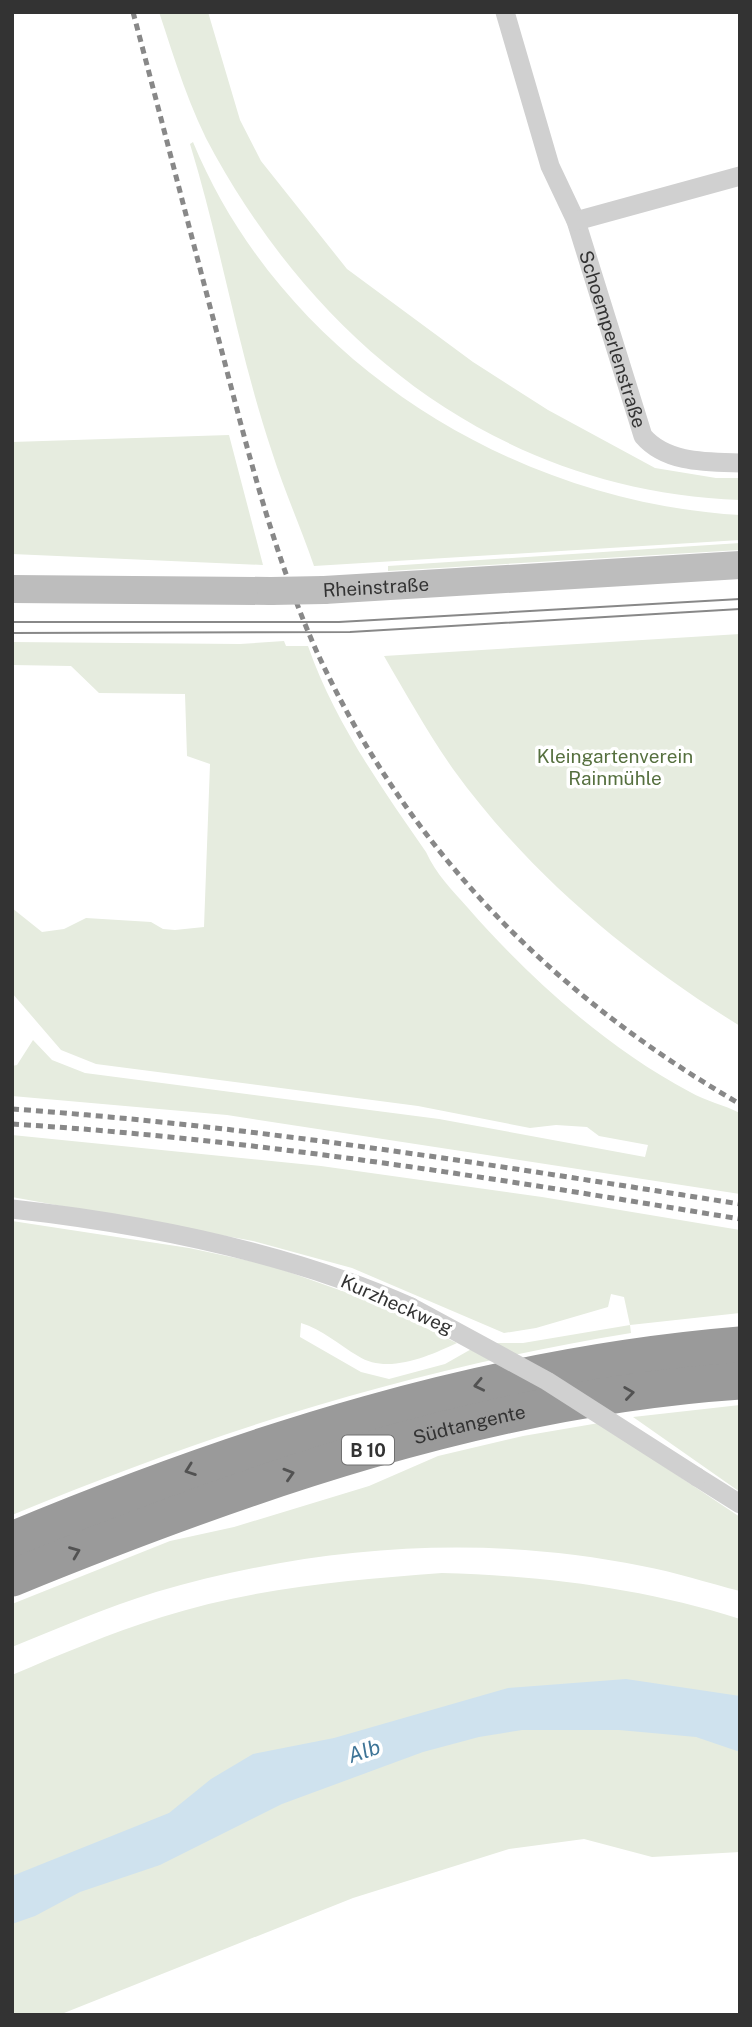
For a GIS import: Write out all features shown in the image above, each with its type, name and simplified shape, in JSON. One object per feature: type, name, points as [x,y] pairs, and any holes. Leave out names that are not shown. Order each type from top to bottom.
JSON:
[{"type":"highway","name":"Südtangente","points":[[12,1539],[198,1467],[327,1424],[439,1394],[641,1355],[740,1345]]},
{"type":"highway","name":"Südtangente","points":[[12,1578],[230,1493],[464,1424],[568,1401],[686,1384],[740,1381]]},
{"type":"main road","name":"Rheinstraße","points":[[12,589],[324,590],[740,565]]},
{"type":"street","name":"Schoemperlenstraße","points":[[505,12],[550,166],[576,221],[643,436],[651,445],[670,456],[740,463]]},
{"type":"street","points":[[576,221],[740,176]]},
{"type":"street","name":"Kurzheckweg","points":[[12,1209],[253,1252],[350,1281],[411,1307],[537,1375],[740,1504]]},
{"type":"green space","points":[[159,12],[208,12],[240,120],[261,161],[347,269],[473,362],[548,410],[655,468],[716,478],[740,478],[740,500],[655,491],[575,470],[501,439],[432,399],[368,349],[311,292],[260,227],[215,155],[191,103]]},
{"type":"green space","points":[[193,142],[233,220],[284,290],[345,352],[414,405],[489,448],[570,482],[654,504],[740,515],[740,540],[314,566],[260,414],[190,144]]},
{"type":"green space","points":[[229,435],[263,565],[12,554],[12,442]]},
{"type":"green space","points":[[740,543],[740,550],[388,571],[388,566]]},
{"type":"green space","name":"Kleingartenverein Rainmühle","points":[[740,634],[740,1026],[659,972],[621,942],[548,879],[514,844],[453,769],[384,656]]},
{"type":"green space","points":[[284,641],[286,646],[308,646],[345,727],[439,875],[517,960],[571,1010],[629,1055],[690,1092],[740,1113],[740,1194],[227,1115],[12,1096],[12,1066],[17,1065],[33,1040],[52,1060],[85,1073],[439,1119],[645,1157],[648,1145],[599,1136],[587,1127],[556,1125],[530,1128],[418,1106],[96,1064],[61,1050],[12,993],[12,908],[42,932],[64,929],[86,918],[151,922],[163,929],[175,930],[204,927],[210,764],[187,756],[185,694],[99,693],[71,666],[12,665],[12,642],[240,644]]},
{"type":"green space","points":[[12,1135],[321,1166],[542,1197],[740,1230],[740,1313],[630,1325],[624,1297],[611,1294],[608,1307],[536,1328],[504,1333],[352,1268],[253,1241],[12,1197]]},
{"type":"green space","points":[[12,1221],[189,1248],[269,1265],[407,1314],[407,1319],[457,1343],[408,1362],[382,1364],[358,1356],[323,1333],[301,1323],[300,1337],[361,1372],[389,1379],[445,1364],[482,1343],[523,1343],[630,1325],[631,1333],[471,1365],[316,1406],[164,1456],[12,1515]]},
{"type":"green space","points":[[740,1405],[740,1492],[633,1417]]},
{"type":"green space","points":[[599,1423],[740,1517],[740,1591],[654,1568],[581,1556],[520,1550],[398,1549],[336,1555],[215,1576],[138,1598],[12,1647],[12,1604],[170,1541],[234,1527],[369,1486],[438,1456],[523,1436]]},
{"type":"green space","points":[[442,1573],[518,1577],[592,1586],[666,1599],[740,1619],[740,1852],[652,1857],[584,1839],[509,1849],[353,1898],[59,2015],[12,2015],[12,1675],[124,1630],[196,1607],[301,1587]]},
{"type":"water","name":"Alb","points":[[626,1679],[740,1696],[740,1752],[696,1737],[619,1730],[522,1730],[479,1737],[423,1752],[282,1804],[160,1865],[80,1892],[35,1916],[12,1924],[12,1876],[169,1813],[211,1779],[253,1754],[334,1738],[508,1688]]},
{"type":"tram line","points":[[12,622],[339,622],[740,599]]},
{"type":"tram line","points":[[12,633],[350,632],[740,609]]},
{"type":"railway","points":[[133,12],[263,503],[301,614],[316,650],[353,722],[394,790],[441,852],[492,911],[547,965],[607,1015],[740,1104]]},
{"type":"railway","points":[[12,1109],[103,1116],[286,1137],[740,1204]]},
{"type":"railway","points":[[12,1124],[286,1150],[468,1175],[740,1219]]}]
